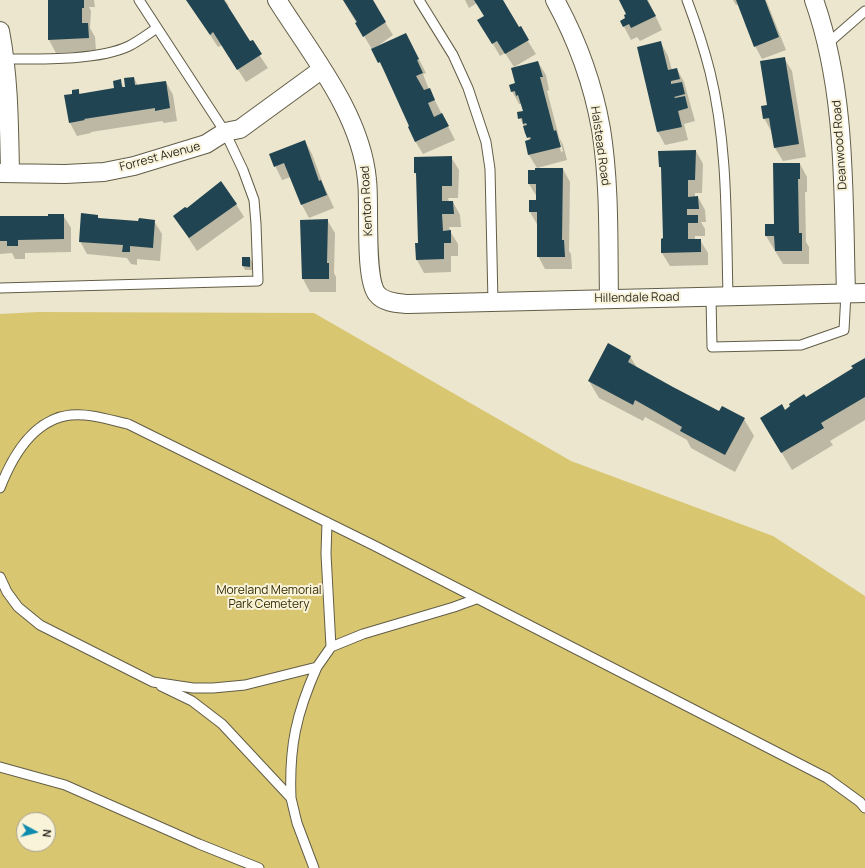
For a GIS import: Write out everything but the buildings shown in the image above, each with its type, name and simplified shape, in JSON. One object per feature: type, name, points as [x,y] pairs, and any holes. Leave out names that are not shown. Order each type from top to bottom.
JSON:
[{"type":"street","name":"Kenton Road","points":[[277,0],[350,116],[359,138],[365,159],[368,199],[370,271],[377,294],[386,300],[408,304]]},
{"type":"street","name":"Halstead Road","points":[[555,0],[581,56],[593,94],[600,128],[607,196],[608,299]]},
{"type":"street","name":"Deanwood Road","points":[[814,0],[826,45],[834,84],[840,129],[846,293]]},
{"type":"street","points":[[0,31],[3,59],[5,173]]},
{"type":"street","name":"Forrest Avenue","points":[[5,173],[66,174],[104,172],[134,166],[206,144],[225,132],[240,129],[322,70]]},
{"type":"street","name":"Hillendale Road","points":[[408,304],[865,293]]},
{"type":"lane","points":[[0,288],[258,281],[254,200],[243,170],[225,132],[139,0]]},
{"type":"lane","points":[[419,0],[452,55],[465,82],[486,142],[490,169],[493,302]]},
{"type":"lane","points":[[687,0],[710,74],[719,122],[724,166],[719,296],[712,347],[801,345],[844,330],[846,293]]},
{"type":"lane","points":[[826,45],[865,11]]},
{"type":"lane","points":[[3,59],[58,58],[103,53],[128,46],[158,28]]},
{"type":"lane","points":[[0,488],[10,464],[22,446],[40,427],[70,415],[94,416],[128,424],[326,522],[827,778],[860,802],[865,808]]},
{"type":"lane","points":[[326,522],[330,647]]},
{"type":"lane","points":[[0,577],[6,592],[18,607],[40,625],[192,701],[222,724],[292,798]]},
{"type":"lane","points":[[314,868],[297,823],[292,798],[290,766],[293,740],[299,714],[317,667],[330,647],[363,634],[476,599]]},
{"type":"lane","points":[[153,682],[193,688],[221,687],[251,684],[317,667]]},
{"type":"lane","points":[[0,766],[65,786],[199,844],[259,868]]},
{"type":"green space","name":"Moreland Memorial Park Cemetery","points":[[39,312],[314,313],[571,461],[773,536],[865,596],[865,868],[0,868],[0,314]]}]
